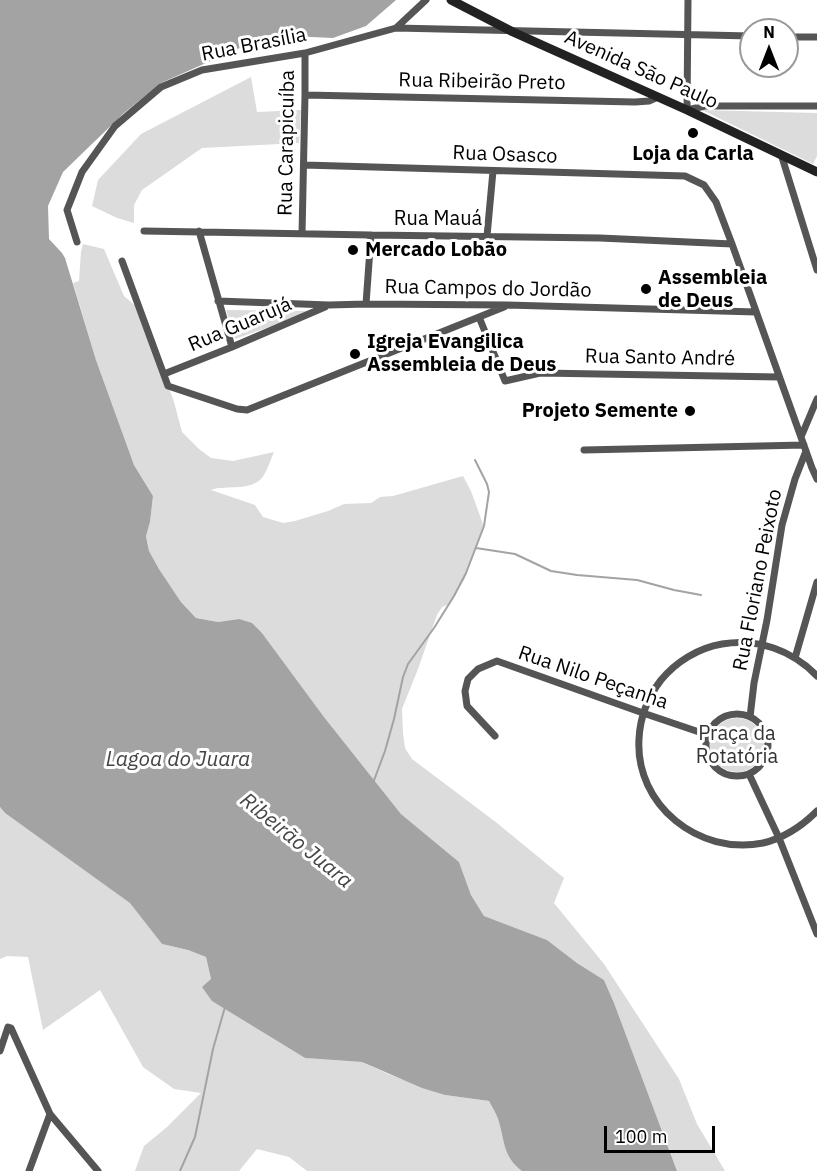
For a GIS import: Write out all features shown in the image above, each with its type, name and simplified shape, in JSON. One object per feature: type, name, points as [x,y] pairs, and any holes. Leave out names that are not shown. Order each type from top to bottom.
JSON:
[{"type":"street","name":"Rua Brasília","points":[[77,242],[68,210],[82,172],[115,126],[161,87],[202,70],[305,53],[396,28],[426,0]]},
{"type":"street","name":"Avenida São Paulo","points":[[451,0],[513,32],[687,110],[817,172]]},
{"type":"street","points":[[688,0],[687,110],[705,106],[817,106]]},
{"type":"street","points":[[396,28],[739,36]]},
{"type":"street","points":[[799,37],[817,38]]},
{"type":"street","name":"Rua Carapicuíba","points":[[302,234],[305,53]]},
{"type":"street","name":"Rua Ribeirão Preto","points":[[305,95],[634,102],[648,101],[658,97]]},
{"type":"street","points":[[781,154],[817,270]]},
{"type":"street","name":"Rua Osasco","points":[[304,165],[685,176],[704,184],[716,202],[732,244]]},
{"type":"street","points":[[487,236],[493,171]]},
{"type":"street","name":"Rua Mauá","points":[[144,231],[600,238],[732,244]]},
{"type":"street","points":[[199,231],[232,347]]},
{"type":"street","points":[[366,303],[371,235]]},
{"type":"street","points":[[732,244],[817,479]]},
{"type":"street","points":[[122,261],[168,386],[237,409],[247,410],[507,305]]},
{"type":"street","name":"Rua Campos do Jordão","points":[[218,301],[329,305],[366,303],[507,305],[756,312]]},
{"type":"street","name":"Rua Guarujá","points":[[164,374],[329,305]]},
{"type":"street","name":"Rua Santo André","points":[[479,317],[505,381],[540,373],[780,377]]},
{"type":"street","points":[[801,437],[817,399]]},
{"type":"street","points":[[584,450],[805,448]]},
{"type":"street","name":"Rua Floriano Peixoto","points":[[750,717],[782,525],[805,448]]},
{"type":"street","points":[[795,658],[817,582]]},
{"type":"street","points":[[817,676],[795,658],[762,644],[732,642],[703,649],[677,664],[656,687],[643,713],[639,746],[640,762],[645,778],[656,800],[684,828],[714,842],[730,845],[763,843],[793,831],[817,811]]},
{"type":"street","name":"Rua Nilo Peçanha","points":[[495,736],[467,706],[465,691],[468,679],[478,669],[497,661],[708,735]]},
{"type":"street","points":[[742,715],[750,717],[765,731],[768,751],[764,761],[748,774],[729,775],[720,771],[712,764],[706,745],[712,727],[725,717],[742,715]]},
{"type":"street","points":[[748,774],[779,838],[817,934]]},
{"type":"street","points":[[0,1051],[8,1027],[11,1028],[50,1114],[98,1171]]},
{"type":"street","points":[[29,1171],[50,1114]]},
{"type":"green space","points":[[251,77],[257,112],[301,110],[299,143],[202,148],[142,190],[134,205],[134,223],[92,206],[98,180],[141,134]]},
{"type":"green space","points":[[702,110],[817,113],[817,156],[813,164]]},
{"type":"green space","points":[[83,244],[104,249],[124,296],[140,310],[174,402],[182,432],[211,458],[233,461],[274,452],[259,481],[247,486],[211,490],[255,505],[263,517],[283,523],[328,511],[344,504],[371,503],[380,497],[393,496],[463,476],[484,527],[465,578],[450,604],[442,607],[437,615],[402,709],[405,748],[412,759],[497,823],[564,878],[554,903],[604,964],[679,1079],[697,1124],[725,1171],[677,1171],[604,980],[547,940],[484,916],[471,895],[459,862],[401,814],[324,717],[262,633],[239,619],[218,622],[196,618],[181,602],[149,551],[146,535],[153,496],[134,465],[96,360],[73,283],[79,281]]},
{"type":"green space","points":[[226,310],[314,311],[235,339]]},
{"type":"green space","name":"Praça da Rotatória","points":[[732,718],[742,718],[752,722],[760,730],[764,745],[760,760],[752,768],[742,772],[732,772],[722,768],[714,760],[710,750],[710,740],[714,730],[722,722]]},
{"type":"green space","points":[[0,807],[5,813],[131,903],[162,944],[206,957],[211,979],[263,1032],[305,1058],[362,1062],[445,1095],[489,1101],[498,1119],[507,1153],[522,1171],[307,1171],[289,1157],[257,1149],[239,1171],[135,1171],[144,1146],[201,1093],[174,1089],[143,1067],[100,990],[43,1030],[28,957],[7,956],[0,959]]},
{"type":"water","name":"Lagoa do Juara","points":[[0,0],[396,0],[366,26],[333,38],[269,35],[161,83],[124,113],[63,172],[48,206],[49,239],[65,258],[96,360],[134,465],[153,496],[146,536],[149,551],[181,602],[196,618],[218,622],[239,619],[252,623],[262,633],[324,717],[401,814],[459,862],[471,895],[484,916],[547,940],[604,980],[677,1171],[522,1171],[507,1153],[498,1119],[489,1101],[445,1095],[422,1088],[362,1062],[305,1058],[212,1001],[202,987],[211,979],[206,957],[162,944],[130,903],[5,813],[0,807]]},
{"type":"waterway","points":[[373,783],[385,751],[408,664],[454,596],[466,573],[484,526],[489,492],[475,460]]},
{"type":"waterway","points":[[476,548],[515,554],[551,571],[637,580],[701,595]]},
{"type":"waterway","points":[[180,1171],[195,1137],[213,1049],[225,1007]]},
{"type":"place","name":"Loja da Carla","points":[[693,133]]},
{"type":"place","name":"Mercado Lobão","points":[[353,250]]},
{"type":"place","name":"Assembleia de Deus","points":[[646,289]]},
{"type":"place","name":"Igreja Evangilica Assembleia de Deus","points":[[355,354]]},
{"type":"place","name":"Projeto Semente","points":[[690,411]]},
{"type":"water label","name":"Ribeirão Juara","points":[[296,841]]}]
